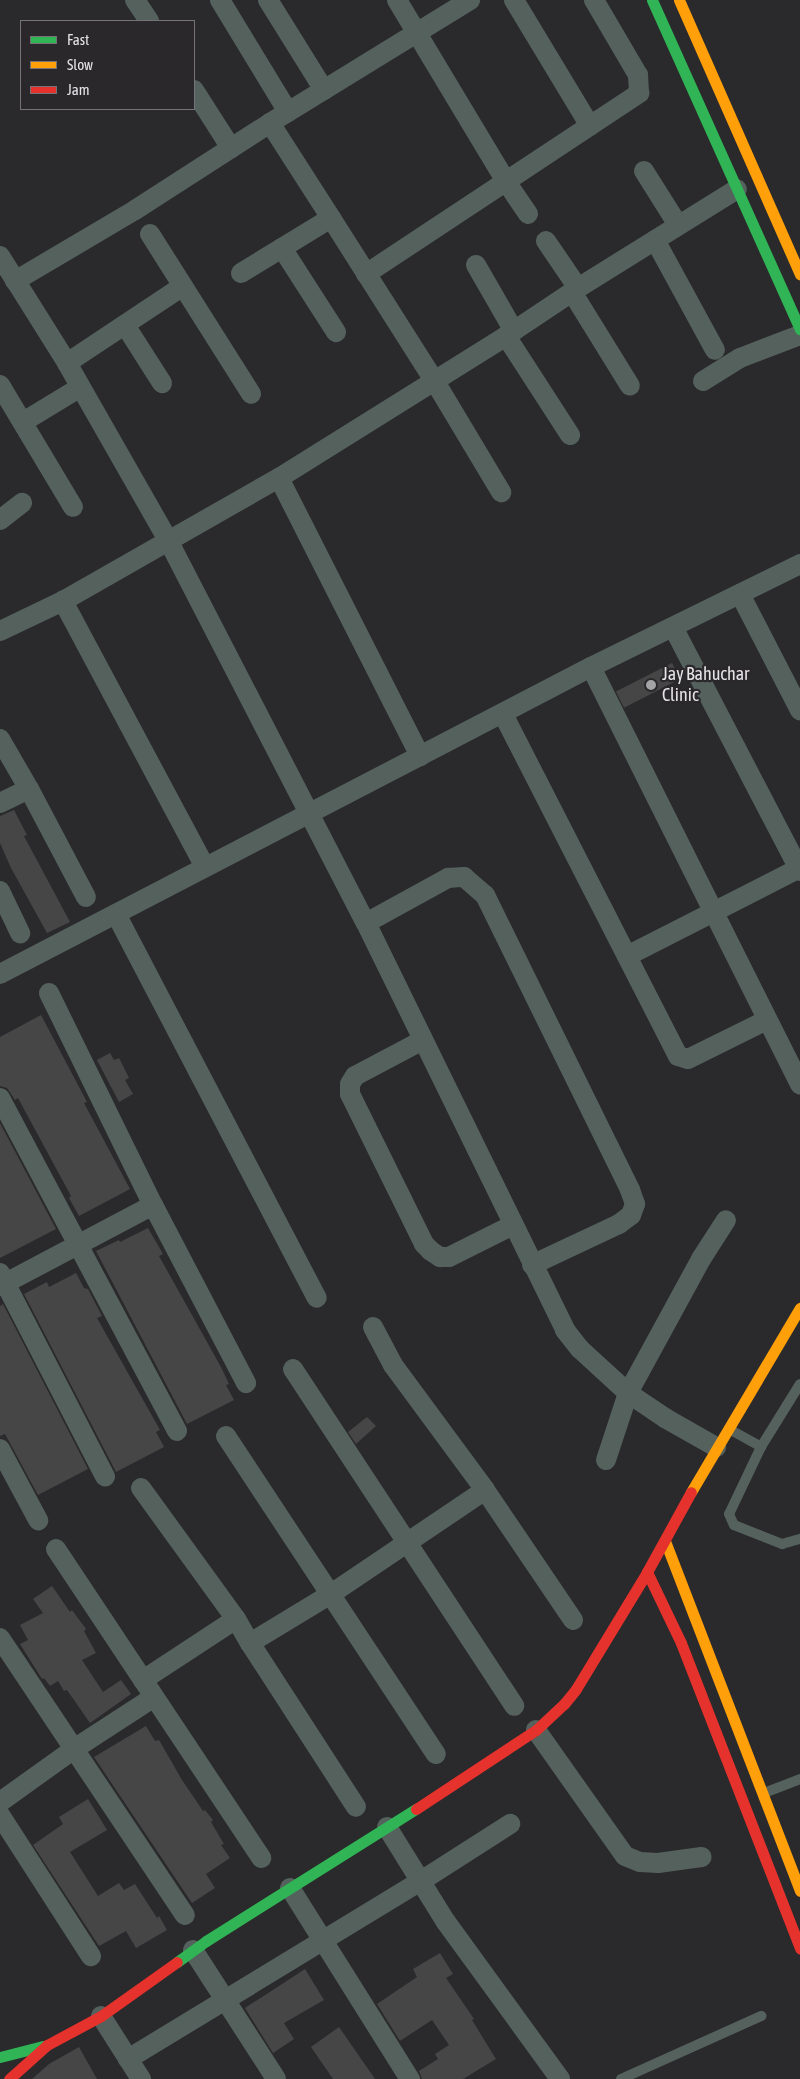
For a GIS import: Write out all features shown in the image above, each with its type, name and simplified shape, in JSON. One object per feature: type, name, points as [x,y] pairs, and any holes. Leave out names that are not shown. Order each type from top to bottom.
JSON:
[{"type":"street","points":[[135,0],[148,20]]},
{"type":"street","points":[[220,0],[288,112]]},
{"type":"street","points":[[268,0],[324,90]]},
{"type":"street","points":[[397,0],[505,180],[528,214]]},
{"type":"street","points":[[15,280],[135,210],[270,123],[470,0]]},
{"type":"street","points":[[514,0],[590,126]]},
{"type":"street","points":[[366,274],[505,180],[639,93],[638,75],[594,0]]},
{"type":"street","points":[[652,0],[800,329]]},
{"type":"street","points":[[679,0],[800,274]]},
{"type":"street","points":[[195,92],[231,148]]},
{"type":"street","points":[[270,123],[434,380],[501,492]]},
{"type":"street","points":[[644,171],[678,226]]},
{"type":"street","points":[[0,631],[63,601],[279,478],[737,189]]},
{"type":"street","points":[[241,273],[331,218]]},
{"type":"street","points":[[150,234],[250,394]]},
{"type":"street","points":[[655,240],[715,350]]},
{"type":"street","points":[[546,242],[630,386]]},
{"type":"street","points":[[282,248],[336,332]]},
{"type":"street","points":[[0,256],[66,363],[78,388],[168,540],[366,923],[565,1330],[580,1349],[628,1393],[665,1418],[716,1447]]},
{"type":"street","points":[[476,265],[510,334],[570,435]]},
{"type":"street","points":[[66,363],[183,286]]},
{"type":"street","points":[[124,325],[162,383]]},
{"type":"street","points":[[703,381],[740,358],[800,335]]},
{"type":"street","points":[[0,385],[73,507]]},
{"type":"street","points":[[22,422],[78,388]]},
{"type":"street","points":[[279,478],[420,756]]},
{"type":"street","points":[[0,520],[22,503]]},
{"type":"street","points":[[0,974],[591,667],[800,564]]},
{"type":"street","points":[[740,594],[800,710]]},
{"type":"street","points":[[63,601],[205,867]]},
{"type":"street","points":[[627,956],[800,869],[673,627]]},
{"type":"street","points":[[591,667],[715,911],[800,1085]]},
{"type":"street","points":[[503,714],[678,1056],[688,1059],[698,1055],[767,1020]]},
{"type":"street","points":[[0,740],[29,789],[86,897]]},
{"type":"street","points":[[0,803],[29,789]]},
{"type":"street","points":[[366,923],[448,878],[464,877],[485,895],[630,1190],[635,1204],[631,1214],[619,1224],[532,1265]]},
{"type":"street","points":[[0,891],[20,933]]},
{"type":"street","points":[[116,914],[317,1298]]},
{"type":"street","points":[[49,993],[153,1205],[246,1383]]},
{"type":"street","points":[[423,1040],[355,1076],[350,1084],[350,1094],[424,1244],[431,1252],[440,1256],[450,1257],[513,1225]]},
{"type":"street","points":[[0,1098],[177,1431]]},
{"type":"street","points":[[105,1476],[2,1280],[78,1245],[153,1205]]},
{"type":"street","points":[[606,1460],[628,1393],[701,1259],[726,1220]]},
{"type":"street","points":[[9,2079],[47,2045],[101,2016],[193,1950],[452,1788],[536,1730],[564,1704],[576,1689],[647,1572],[716,1447],[800,1308]]},
{"type":"street","points":[[373,1327],[393,1365],[485,1490],[573,1620]]},
{"type":"street","points":[[293,1370],[408,1542],[514,1706]]},
{"type":"street","points":[[226,1436],[436,1754]]},
{"type":"street","points":[[0,1449],[38,1520]]},
{"type":"street","points":[[142,1488],[236,1619],[356,1807]]},
{"type":"street","points":[[250,1643],[331,1594],[485,1490]]},
{"type":"street","points":[[665,1541],[762,1794],[793,1855],[800,1891]]},
{"type":"street","points":[[56,1549],[261,1858]]},
{"type":"street","points":[[647,1572],[681,1643],[800,1949]]},
{"type":"street","points":[[143,1680],[236,1619]]},
{"type":"street","points":[[0,1638],[26,1674],[185,1915]]},
{"type":"street","points":[[0,1802],[74,1749],[154,1697]]},
{"type":"street","points":[[536,1730],[625,1856],[640,1862],[658,1863],[702,1857]]},
{"type":"street","points":[[0,1815],[91,1956]]},
{"type":"street","points":[[128,2059],[421,1881],[510,1824]]},
{"type":"street","points":[[387,1827],[446,1922],[560,2079]]},
{"type":"street","points":[[290,1888],[410,2079]]},
{"type":"street","points":[[193,1950],[276,2079]]},
{"type":"street","points":[[101,2016],[141,2079]]},
{"type":"street","points":[[0,2057],[47,2045]]},
{"type":"street","points":[[0,2066],[4,2079]]},
{"type":"lane","points":[[800,1384],[761,1447],[729,1514],[730,1520],[734,1525],[782,1544],[800,1539]]},
{"type":"lane","points":[[728,1428],[761,1447]]},
{"type":"lane","points":[[762,1794],[800,1779]]},
{"type":"lane","points":[[621,2079],[761,2016]]},
{"type":"building","points":[[672,663],[680,679],[624,708],[616,692]]},
{"type":"building","points":[[14,810],[27,835],[24,836],[70,922],[47,933],[11,868],[0,843],[0,816]]},
{"type":"building","points":[[41,1015],[87,1102],[84,1103],[130,1189],[79,1216],[69,1198],[71,1196],[18,1098],[15,1100],[7,1088],[0,1086],[0,1037]]},
{"type":"building","points":[[110,1053],[114,1060],[119,1058],[129,1078],[125,1080],[133,1094],[119,1102],[97,1060]]},
{"type":"building","points":[[0,1123],[56,1229],[0,1258]]},
{"type":"building","points":[[148,1228],[163,1254],[159,1256],[221,1367],[229,1384],[226,1385],[234,1400],[187,1424],[96,1251]]},
{"type":"building","points":[[76,1273],[84,1288],[88,1289],[102,1316],[97,1318],[160,1430],[156,1432],[164,1447],[116,1472],[24,1294],[47,1282],[49,1287]]},
{"type":"building","points":[[3,1304],[88,1469],[38,1495],[5,1434],[0,1436],[0,1306]]},
{"type":"building","points":[[367,1417],[376,1426],[356,1444],[348,1432]]},
{"type":"building","points":[[52,1586],[70,1612],[72,1610],[86,1629],[84,1631],[96,1653],[82,1660],[103,1692],[121,1680],[131,1694],[90,1723],[67,1690],[64,1691],[58,1681],[50,1686],[44,1678],[42,1679],[20,1644],[28,1640],[20,1625],[43,1613],[33,1599]]},
{"type":"building","points":[[146,1726],[155,1741],[159,1740],[182,1780],[203,1811],[205,1810],[213,1820],[211,1822],[224,1844],[221,1845],[230,1858],[206,1874],[215,1888],[192,1903],[94,1757]]},
{"type":"building","points":[[88,1799],[107,1830],[70,1852],[98,1896],[119,1883],[124,1890],[135,1884],[167,1930],[136,1948],[126,1931],[99,1946],[33,1845],[63,1824],[59,1817]]},
{"type":"building","points":[[440,1953],[453,1974],[446,1978],[474,2019],[472,2020],[496,2059],[463,2079],[422,2079],[419,2071],[438,2059],[435,2054],[449,2045],[432,2020],[400,2041],[377,2004],[417,1977],[413,1969]]},
{"type":"building","points":[[305,1969],[324,2000],[284,2023],[294,2039],[273,2053],[245,2008]]},
{"type":"building","points":[[339,2027],[375,2079],[333,2079],[311,2047]]},
{"type":"building","points":[[79,2047],[97,2079],[32,2079],[49,2064]]},
{"type":"traffic: fast","points":[[652,0],[800,329]]},
{"type":"traffic: fast","points":[[177,1962],[206,1941],[416,1809]]},
{"type":"traffic: fast","points":[[0,2057],[43,2046]]},
{"type":"traffic: slow","points":[[679,0],[800,274]]},
{"type":"traffic: slow","points":[[691,1492],[800,1308]]},
{"type":"traffic: slow","points":[[665,1541],[800,1891]]},
{"type":"traffic: jam","points":[[416,1809],[536,1730],[564,1704],[576,1689],[647,1572],[691,1492]]},
{"type":"traffic: jam","points":[[647,1572],[681,1643],[800,1949]]},
{"type":"traffic: jam","points":[[9,2079],[47,2045],[101,2016],[177,1962]]},
{"type":"place","name":"Jay Bahuchar Clinic","points":[[651,685]]}]
